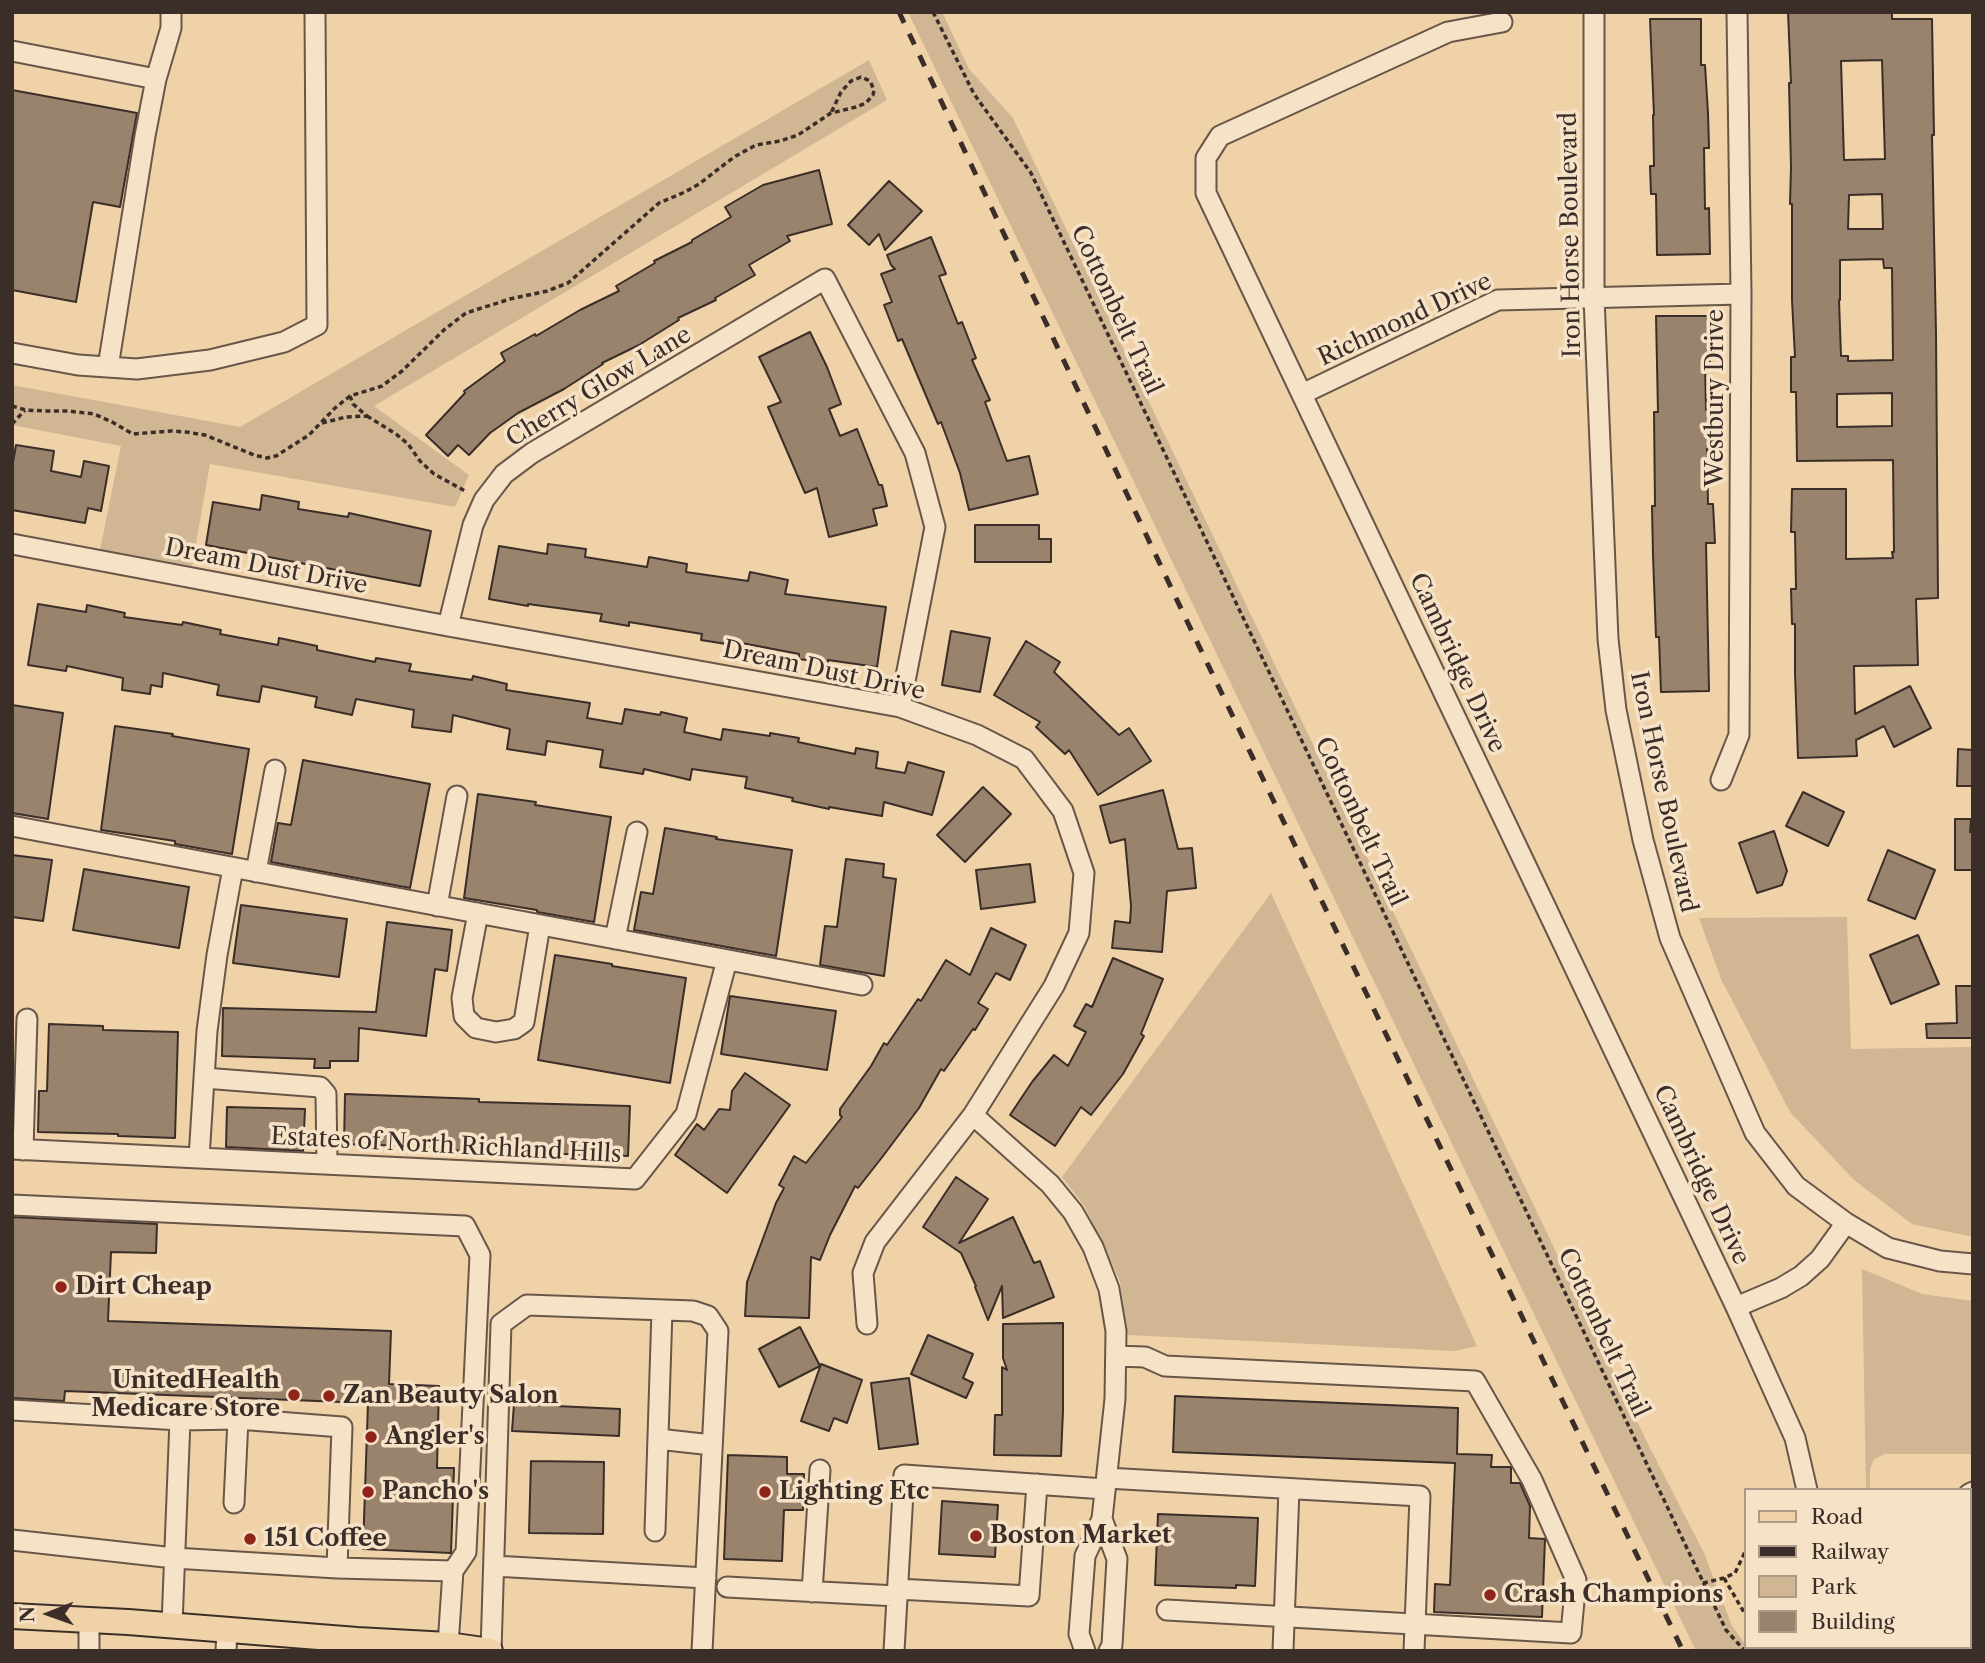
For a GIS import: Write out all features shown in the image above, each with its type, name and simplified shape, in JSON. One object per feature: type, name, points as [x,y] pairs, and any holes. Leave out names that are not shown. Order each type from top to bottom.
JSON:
[{"type":"main road","points":[[12,1616],[172,1625],[226,1640],[448,1645],[491,1651]]},
{"type":"street","points":[[108,367],[156,79],[171,28],[171,12]]},
{"type":"street","points":[[12,353],[78,365],[137,369],[211,360],[284,342],[317,325],[315,12]]},
{"type":"street","name":"Iron Horse Boulevard","points":[[1594,12],[1594,297],[1609,650],[1616,710],[1643,840],[1670,938],[1755,1133],[1796,1186],[1846,1223],[1888,1248],[1940,1261],[1973,1264]]},
{"type":"street","name":"Westbury Drive","points":[[1721,780],[1739,736],[1741,294],[1737,12]]},
{"type":"street","name":"Cambridge Drive","points":[[1502,22],[1448,32],[1220,136],[1206,158],[1206,193],[1736,1307],[1795,1438],[1807,1488]]},
{"type":"street","points":[[12,51],[156,79]]},
{"type":"street","name":"Cherry Glow Lane","points":[[448,626],[473,525],[484,500],[504,474],[532,453],[825,279],[915,453],[936,527],[900,707]]},
{"type":"street","name":"Richmond Drive","points":[[1302,394],[1499,300],[1741,294]]},
{"type":"street","name":"Dream Dust Drive","points":[[12,544],[900,707],[977,735],[1024,759],[1063,811],[1084,873],[1079,933],[1054,986],[972,1115],[875,1242],[863,1273],[867,1324]]},
{"type":"street","points":[[256,872],[275,770]]},
{"type":"street","points":[[437,906],[457,796]]},
{"type":"street","points":[[12,826],[862,985]]},
{"type":"street","points":[[615,939],[637,832]]},
{"type":"street","points":[[199,1158],[207,1031],[233,868]]},
{"type":"street","points":[[478,914],[462,998],[464,1016],[476,1028],[496,1032],[514,1029],[524,1021],[540,925]]},
{"type":"street","name":"Estates of North Richland Hills","points":[[18,1149],[635,1179],[686,1114],[727,960]]},
{"type":"street","points":[[18,1149],[27,1019]]},
{"type":"street","points":[[204,1078],[320,1087],[326,1094],[327,1164]]},
{"type":"street","points":[[972,1115],[1051,1184],[1073,1212],[1093,1247],[1109,1289],[1116,1331],[1115,1399],[1102,1519],[1085,1556],[1079,1634],[1085,1651]]},
{"type":"street","points":[[12,1205],[465,1226],[480,1255],[466,1552],[453,1571],[448,1645]]},
{"type":"street","points":[[1736,1307],[1781,1288],[1801,1276],[1820,1259],[1846,1223]]},
{"type":"street","points":[[491,1651],[501,1324],[527,1305],[693,1311],[708,1316],[718,1331],[702,1651]]},
{"type":"street","points":[[655,1531],[662,1310]]},
{"type":"street","points":[[1116,1356],[1145,1357],[1165,1366],[1475,1381],[1532,1480],[1576,1580],[1571,1633],[1167,1610]]},
{"type":"street","points":[[12,1410],[180,1420],[238,1419],[342,1427],[337,1568]]},
{"type":"street","points":[[234,1503],[238,1419]]},
{"type":"street","points":[[172,1625],[180,1420]]},
{"type":"street","points":[[658,1440],[712,1445]]},
{"type":"street","points":[[812,1592],[820,1470]]},
{"type":"street","points":[[894,1651],[904,1475],[1037,1484],[1106,1483],[1420,1496],[1414,1651]]},
{"type":"street","points":[[727,1587],[812,1592],[1029,1596],[1037,1484]]},
{"type":"street","points":[[1283,1651],[1289,1489]]},
{"type":"street","points":[[1102,1519],[1117,1559],[1112,1645],[1109,1651]]},
{"type":"street","points":[[12,1540],[174,1558],[337,1568],[453,1571]]},
{"type":"street","points":[[494,1566],[705,1578]]},
{"type":"street","points":[[89,1620],[89,1651]]},
{"type":"path","name":"Cottonbelt Trail","points":[[933,12],[974,94],[1031,173],[1703,1583],[1726,1630],[1745,1651]]},
{"type":"path","points":[[12,406],[26,410],[94,414],[133,434],[172,431],[205,435],[254,456],[276,456],[309,435],[350,396],[382,386],[402,372],[445,328],[466,313],[568,283],[659,203],[692,188],[734,157],[756,145],[798,135],[831,113],[871,100],[874,90],[870,81],[860,77],[851,81],[841,92],[831,113]]},
{"type":"path","points":[[350,396],[352,404],[408,444],[434,474],[468,492]]},
{"type":"path","points":[[12,424],[26,410]]},
{"type":"path","points":[[320,424],[346,416],[367,416]]},
{"type":"path","points":[[1703,1583],[1735,1573],[1744,1554]]},
{"type":"path","points":[[1724,1578],[1744,1612]]},
{"type":"green space","points":[[908,12],[942,12],[969,69],[1013,118],[1649,1446],[1704,1553],[1732,1626],[1744,1643],[1744,1649],[1759,1651],[1696,1651]]},
{"type":"green space","points":[[869,60],[887,100],[374,406],[469,475],[455,507],[210,464],[192,566],[100,550],[121,446],[12,425],[12,385],[240,427]]},
{"type":"green space","points":[[1271,893],[1477,1346],[1454,1351],[1128,1335],[1120,1281],[1085,1207],[1062,1177]]},
{"type":"green space","points":[[1847,917],[1851,1049],[1973,1047],[1973,1237],[1912,1224],[1854,1180],[1790,1112],[1721,979],[1699,918]]},
{"type":"green space","points":[[1862,1269],[1922,1294],[1973,1301],[1973,1454],[1885,1454],[1874,1459],[1870,1469],[1870,1488],[1866,1488]]},
{"type":"building","points":[[1788,12],[1892,12],[1892,19],[1932,19],[1938,598],[1916,599],[1918,665],[1854,666],[1855,714],[1910,686],[1931,728],[1894,747],[1884,726],[1856,740],[1857,756],[1798,758],[1795,624],[1792,624],[1791,589],[1796,589],[1795,532],[1791,532],[1792,489],[1846,489],[1846,559],[1893,558],[1893,460],[1797,461],[1796,392],[1791,392],[1791,357],[1795,357],[1790,204],[1791,83]],"holes":[[[1882,60],[1885,159],[1844,160],[1841,61]],[[1882,194],[1883,229],[1848,229],[1849,195]],[[1883,259],[1884,268],[1892,268],[1893,360],[1848,361],[1848,356],[1841,356],[1840,260]],[[1892,393],[1892,426],[1837,427],[1837,394]]]},
{"type":"building","points":[[1650,19],[1701,19],[1701,65],[1705,65],[1708,113],[1709,148],[1704,148],[1705,209],[1709,208],[1710,254],[1657,255],[1656,194],[1651,194],[1650,166],[1654,166],[1654,115]]},
{"type":"building","points":[[12,90],[137,113],[120,207],[93,202],[76,302],[12,290]]},
{"type":"building","points":[[819,170],[832,224],[787,236],[790,241],[749,265],[755,275],[715,298],[716,300],[678,318],[679,320],[639,345],[602,363],[564,389],[518,413],[490,433],[469,455],[458,445],[448,456],[426,435],[464,391],[505,361],[501,353],[619,291],[616,286],[731,217],[725,207],[763,185]]},
{"type":"building","points":[[889,181],[922,211],[885,250],[879,234],[869,245],[848,225]]},
{"type":"building","points":[[931,237],[946,274],[939,276],[958,324],[962,322],[976,358],[972,360],[990,400],[985,402],[1007,461],[1029,456],[1038,494],[969,510],[960,473],[941,422],[938,424],[902,339],[898,341],[884,305],[892,302],[881,274],[895,269],[887,255]]},
{"type":"building","points":[[1656,316],[1710,316],[1710,361],[1705,361],[1706,410],[1710,410],[1711,449],[1707,449],[1708,504],[1713,504],[1715,543],[1706,543],[1709,691],[1661,692],[1659,637],[1656,637],[1652,506],[1655,506],[1654,412],[1658,412]]},
{"type":"building","points":[[810,332],[841,404],[829,409],[840,436],[857,429],[879,485],[882,485],[887,506],[873,509],[877,525],[829,537],[817,488],[805,493],[768,407],[781,402],[759,357]]},
{"type":"building","points":[[16,445],[54,451],[51,471],[81,477],[84,461],[109,466],[101,511],[88,508],[85,523],[12,510],[12,468]]},
{"type":"building","points":[[262,495],[299,502],[298,509],[348,517],[349,513],[431,531],[420,586],[206,545],[213,502],[260,510]]},
{"type":"building","points":[[975,525],[1039,525],[1039,539],[1051,539],[1051,562],[975,562]]},
{"type":"building","points":[[548,544],[586,549],[585,557],[647,567],[649,557],[687,564],[686,572],[748,581],[750,572],[788,580],[785,594],[886,607],[877,667],[799,659],[799,654],[726,640],[726,644],[701,640],[702,634],[629,622],[629,626],[600,621],[602,614],[489,599],[499,546],[547,554]]},
{"type":"building","points":[[38,604],[86,612],[87,605],[125,613],[124,617],[182,625],[183,622],[221,630],[220,634],[278,645],[279,638],[317,646],[317,650],[375,662],[376,658],[411,664],[409,671],[472,680],[473,676],[507,684],[506,690],[590,703],[587,718],[622,724],[625,709],[660,715],[661,712],[687,718],[684,732],[721,740],[723,729],[770,736],[770,733],[799,738],[798,742],[855,754],[856,748],[878,752],[876,768],[905,773],[908,762],[944,772],[932,815],[884,802],[882,816],[829,809],[745,788],[747,777],[692,769],[690,780],[644,769],[643,774],[600,767],[603,750],[547,741],[545,755],[507,749],[510,729],[453,715],[451,732],[412,727],[414,710],[356,699],[352,715],[315,707],[317,697],[262,686],[259,702],[217,695],[219,685],[163,673],[162,687],[151,685],[150,694],[122,690],[123,678],[67,666],[66,671],[28,665]]},
{"type":"building","points":[[951,631],[990,638],[980,692],[942,685]]},
{"type":"building","points":[[1026,641],[1060,662],[1054,672],[1119,735],[1129,728],[1151,761],[1098,795],[1069,750],[1065,754],[1036,727],[1040,722],[994,695]]},
{"type":"building","points":[[12,705],[63,713],[48,819],[12,813]]},
{"type":"building","points":[[115,726],[249,749],[232,854],[175,844],[175,841],[101,830]]},
{"type":"building","points":[[1958,749],[1973,750],[1973,786],[1957,786]]},
{"type":"building","points":[[303,760],[430,784],[410,888],[271,862],[278,823],[291,825]]},
{"type":"building","points":[[983,787],[1011,814],[965,862],[937,835]]},
{"type":"building","points":[[1163,790],[1178,849],[1192,848],[1196,888],[1167,891],[1162,952],[1112,948],[1115,921],[1130,923],[1131,906],[1125,839],[1110,843],[1100,806]]},
{"type":"building","points":[[1803,792],[1844,812],[1828,846],[1786,826]]},
{"type":"building","points":[[478,794],[611,817],[594,922],[464,898]]},
{"type":"building","points":[[1955,819],[1971,819],[1973,870],[1955,870]]},
{"type":"building","points":[[665,828],[717,837],[716,839],[792,850],[776,956],[634,930],[641,892],[653,894]]},
{"type":"building","points":[[1774,831],[1787,871],[1782,885],[1757,893],[1739,843]]},
{"type":"building","points":[[1888,850],[1935,870],[1915,919],[1868,900]]},
{"type":"building","points":[[12,855],[52,860],[43,921],[12,917]]},
{"type":"building","points":[[846,859],[884,864],[883,877],[896,879],[884,976],[820,965],[825,926],[837,927]]},
{"type":"building","points":[[1030,864],[1035,902],[981,909],[976,870]]},
{"type":"building","points":[[84,869],[189,887],[179,948],[73,930]]},
{"type":"building","points":[[241,905],[347,919],[339,977],[233,963]]},
{"type":"building","points":[[387,922],[452,930],[447,971],[435,969],[426,1036],[359,1028],[358,1061],[330,1061],[330,1068],[314,1068],[315,1059],[222,1056],[223,1008],[376,1012]]},
{"type":"building","points":[[991,928],[1026,945],[1010,980],[996,973],[978,1003],[988,1009],[975,1030],[973,1029],[944,1071],[941,1069],[919,1108],[883,1156],[858,1188],[855,1186],[820,1260],[811,1257],[809,1318],[745,1316],[747,1282],[784,1188],[779,1185],[794,1156],[806,1163],[842,1117],[840,1109],[884,1043],[887,1045],[918,999],[921,1001],[946,960],[970,975]]},
{"type":"building","points":[[1918,935],[1939,984],[1891,1004],[1870,955]]},
{"type":"building","points":[[555,955],[686,978],[670,1083],[538,1060]]},
{"type":"building","points":[[1113,958],[1163,979],[1141,1034],[1144,1036],[1123,1074],[1091,1115],[1081,1107],[1055,1146],[1010,1115],[1054,1055],[1068,1066],[1086,1032],[1074,1026],[1086,1004],[1092,1007]]},
{"type":"building","points":[[1956,986],[1973,986],[1973,1038],[1927,1038],[1926,1024],[1957,1023]]},
{"type":"building","points":[[730,996],[836,1011],[827,1070],[721,1054]]},
{"type":"building","points":[[49,1024],[103,1026],[103,1030],[178,1032],[175,1138],[38,1132],[39,1091],[47,1091]]},
{"type":"building","points":[[745,1073],[790,1105],[727,1193],[675,1155],[697,1124],[704,1130],[719,1109],[730,1110],[732,1091]]},
{"type":"building","points":[[345,1094],[479,1099],[479,1102],[630,1106],[628,1156],[344,1144]]},
{"type":"building","points":[[227,1107],[305,1109],[303,1151],[226,1147]]},
{"type":"building","points":[[956,1177],[988,1199],[959,1243],[1013,1217],[1034,1263],[1040,1261],[1054,1297],[1003,1318],[1002,1286],[988,1320],[961,1253],[923,1227]]},
{"type":"building","points":[[12,1217],[157,1224],[156,1253],[111,1252],[108,1321],[391,1331],[389,1384],[439,1386],[437,1468],[454,1468],[451,1553],[363,1549],[368,1403],[65,1391],[64,1401],[12,1398]]},
{"type":"building","points":[[1063,1323],[1061,1456],[994,1455],[995,1415],[1002,1415],[1002,1367],[1007,1370],[1003,1358],[1003,1324]]},
{"type":"building","points":[[800,1327],[820,1366],[779,1387],[759,1349]]},
{"type":"building","points":[[928,1335],[973,1354],[963,1378],[973,1383],[966,1398],[911,1374]]},
{"type":"building","points":[[821,1364],[862,1380],[847,1423],[834,1418],[829,1431],[801,1421]]},
{"type":"building","points":[[909,1378],[918,1444],[879,1449],[871,1383]]},
{"type":"building","points":[[1175,1396],[1458,1408],[1457,1454],[1492,1455],[1491,1467],[1511,1467],[1511,1483],[1520,1483],[1530,1506],[1529,1538],[1545,1539],[1542,1617],[1434,1612],[1435,1584],[1450,1585],[1455,1463],[1173,1452]]},
{"type":"building","points":[[514,1404],[620,1409],[619,1436],[512,1431]]},
{"type":"building","name":"Lighting Etc","points":[[728,1455],[787,1457],[787,1474],[804,1474],[803,1510],[784,1510],[782,1561],[724,1559]]},
{"type":"building","points":[[531,1461],[604,1462],[603,1534],[529,1533]]},
{"type":"building","points":[[942,1501],[998,1505],[995,1557],[939,1554]]},
{"type":"building","points":[[1158,1514],[1258,1518],[1255,1586],[1236,1585],[1236,1588],[1155,1585]]},
{"type":"railway","points":[[899,12],[1185,617],[1683,1651]]},
{"type":"place","name":"Dirt Cheap","points":[[61,1287]]},
{"type":"place","name":"UnitedHealth Medicare Store","points":[[294,1395]]},
{"type":"place","name":"Zan Beauty Salon","points":[[329,1396]]},
{"type":"place","name":"Angler's","points":[[371,1437]]},
{"type":"place","name":"Pancho's","points":[[368,1492]]},
{"type":"place","name":"Lighting Etc","points":[[765,1492]]},
{"type":"place","name":"Boston Market","points":[[976,1536]]},
{"type":"place","name":"151 Coffee","points":[[250,1539]]},
{"type":"place","name":"Crash Champions","points":[[1490,1595]]}]
